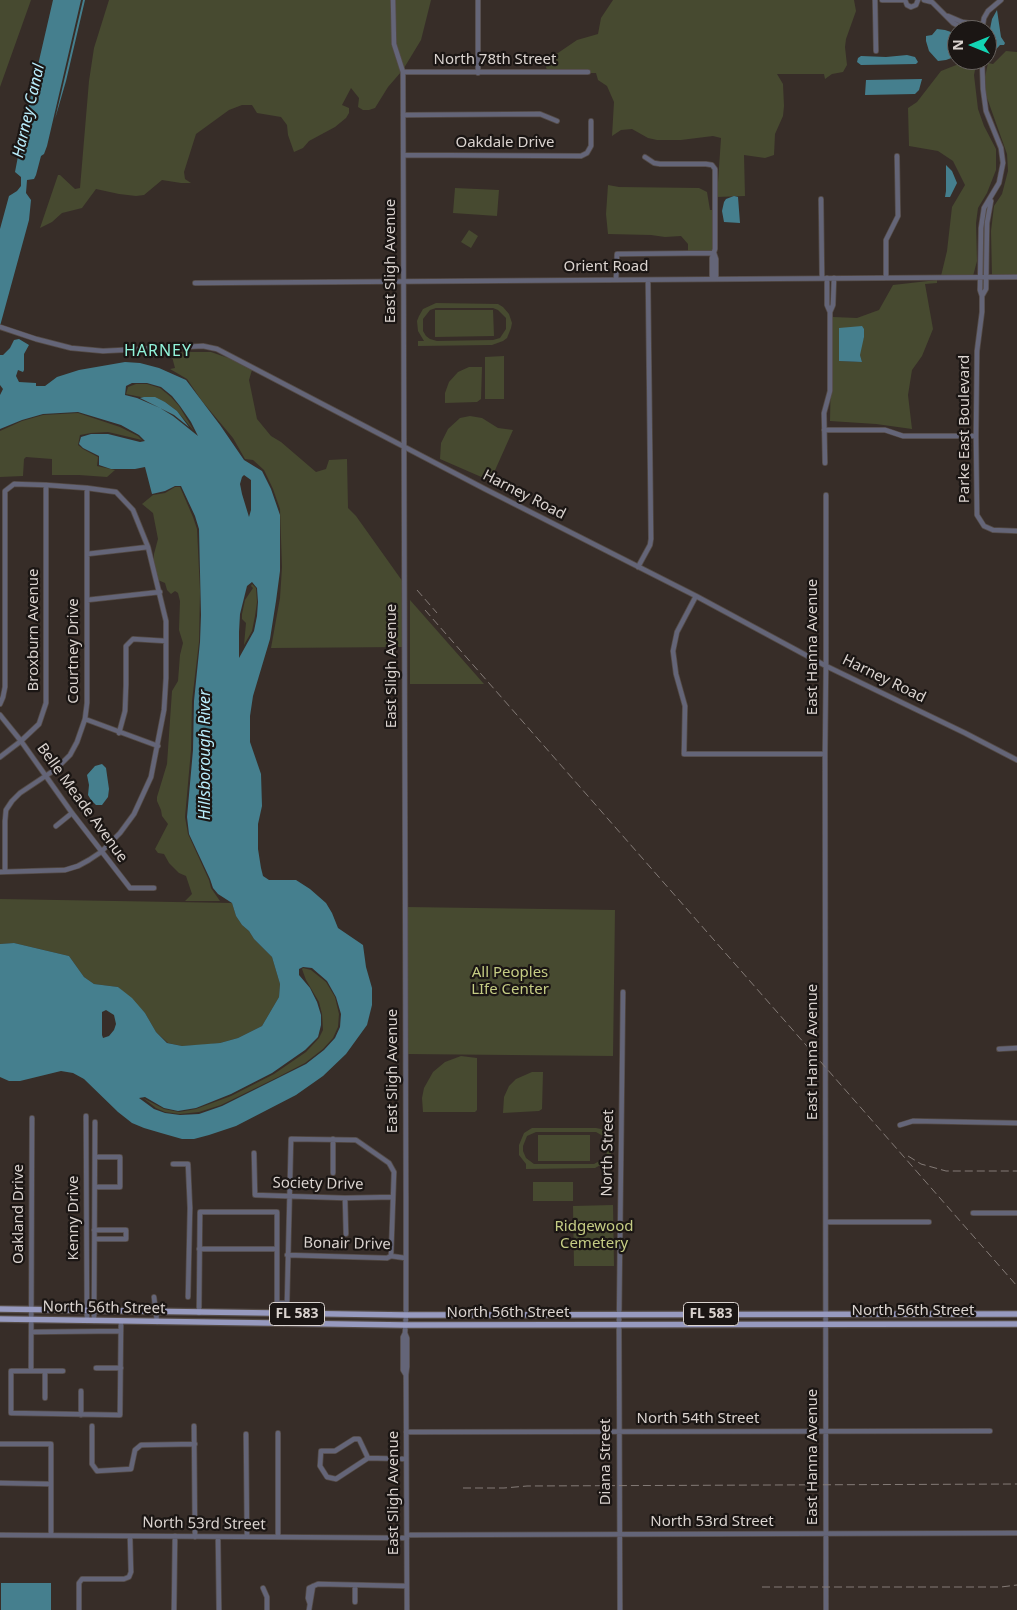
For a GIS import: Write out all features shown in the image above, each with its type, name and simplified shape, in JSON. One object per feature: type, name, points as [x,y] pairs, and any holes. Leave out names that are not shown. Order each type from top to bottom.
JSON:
[{"type":"main road","name":"North 56th Street","points":[[0,1309],[406,1315],[1017,1314]]},
{"type":"main road","points":[[747,1314],[747,1324]]},
{"type":"main road","points":[[928,1314],[928,1324]]},
{"type":"main road","points":[[521,1315],[521,1325]]},
{"type":"main road","name":"North 56th Street","points":[[0,1319],[405,1325],[1017,1324]]},
{"type":"street","name":"East Sligh Avenue","points":[[393,0],[394,44],[403,72],[404,155],[406,1610]]},
{"type":"street","points":[[478,0],[478,73]]},
{"type":"street","points":[[876,0],[876,51]]},
{"type":"street","points":[[882,0],[905,0],[907,5],[912,7],[919,0]]},
{"type":"street","points":[[924,0],[932,2],[950,20]]},
{"type":"street","points":[[984,20],[988,11],[1001,0]]},
{"type":"street","points":[[944,13],[958,20]]},
{"type":"street","points":[[982,70],[982,89],[986,111],[1002,155],[1002,172],[992,197]]},
{"type":"street","name":"North 78th Street","points":[[403,72],[588,72]]},
{"type":"street","points":[[403,115],[540,114],[557,122]]},
{"type":"street","name":"Oakdale Drive","points":[[404,155],[582,156],[587,153],[591,146],[591,121]]},
{"type":"street","points":[[886,278],[886,240],[898,216],[897,156]]},
{"type":"street","points":[[645,158],[660,164],[706,164],[713,167],[715,172],[714,253],[712,258],[714,279]]},
{"type":"street","name":"Parke East Boulevard","points":[[992,197],[984,208],[982,216],[980,278],[982,312],[977,351],[977,515],[984,526],[993,530],[1017,531]]},
{"type":"street","name":"Parke East Boulevard","points":[[982,296],[986,289],[987,224],[992,197]]},
{"type":"street","points":[[821,199],[825,278],[830,312],[830,392],[824,413],[825,463]]},
{"type":"street","points":[[616,280],[616,254],[714,253]]},
{"type":"street","name":"Orient Road","points":[[195,283],[1017,277]]},
{"type":"street","points":[[830,312],[833,305],[834,278]]},
{"type":"street","points":[[638,567],[650,545],[651,539],[648,280]]},
{"type":"street","name":"Harney Road","points":[[2,328],[71,348],[103,351],[203,346],[217,349],[696,596],[826,666],[1017,760]]},
{"type":"street","points":[[824,430],[885,430],[903,436],[976,436]]},
{"type":"street","points":[[0,704],[4,696],[5,687],[2,527],[5,491],[14,484],[86,488],[116,492],[133,510],[148,547],[166,621],[164,710],[151,777],[134,814],[120,833],[101,852],[78,866],[65,870],[3,872]]},
{"type":"street","name":"Broxburn Avenue","points":[[0,757],[22,741],[39,724],[46,703],[46,485]]},
{"type":"street","name":"Courtney Drive","points":[[3,872],[6,810],[20,793],[56,769],[70,755],[85,719],[87,703],[86,488]]},
{"type":"street","name":"East Hanna Avenue","points":[[826,495],[824,754],[826,1610]]},
{"type":"street","points":[[87,554],[148,547]]},
{"type":"street","points":[[87,600],[160,592]]},
{"type":"street","points":[[696,596],[677,632],[673,651],[676,674],[685,706],[684,754],[824,754]]},
{"type":"street","points":[[119,733],[125,711],[126,646],[133,639],[166,641]]},
{"type":"street","name":"Belle Meade Avenue","points":[[0,715],[22,741],[72,813],[130,888],[154,888]]},
{"type":"street","points":[[85,719],[158,746]]},
{"type":"street","points":[[56,826],[72,813]]},
{"type":"street","name":"North Street","points":[[619,1314],[622,992]]},
{"type":"street","points":[[999,1049],[1017,1048]]},
{"type":"street","name":"Kenny Drive","points":[[86,1116],[90,1321]]},
{"type":"street","name":"Oakland Drive","points":[[31,1371],[32,1118]]},
{"type":"street","points":[[90,1311],[94,1238],[95,1122]]},
{"type":"street","points":[[900,1125],[913,1122],[1017,1122]]},
{"type":"street","points":[[284,1324],[287,1303],[291,1139],[356,1140],[390,1163],[394,1172],[391,1256]]},
{"type":"street","points":[[333,1139],[333,1172]]},
{"type":"street","name":"Society Drive","points":[[254,1154],[255,1195],[345,1198],[393,1197]]},
{"type":"street","points":[[95,1157],[120,1157],[120,1187],[95,1187]]},
{"type":"street","points":[[173,1164],[188,1164],[190,1208],[188,1297]]},
{"type":"street","points":[[345,1198],[346,1234]]},
{"type":"street","points":[[199,1313],[200,1212],[277,1212],[277,1303],[287,1303]]},
{"type":"street","points":[[973,1213],[1017,1213]]},
{"type":"street","points":[[826,1222],[929,1222]]},
{"type":"street","points":[[94,1230],[126,1230],[126,1239],[94,1238]]},
{"type":"street","points":[[200,1249],[277,1249]]},
{"type":"street","name":"Bonair Drive","points":[[287,1255],[387,1258],[391,1256],[405,1258]]},
{"type":"street","points":[[154,1297],[157,1322]]},
{"type":"street","name":"Diana Street","points":[[619,1314],[620,1610]]},
{"type":"street","points":[[63,1371],[11,1371],[11,1413],[120,1415],[121,1321]]},
{"type":"street","points":[[32,1332],[121,1331]]},
{"type":"street","points":[[96,1368],[121,1368]]},
{"type":"street","points":[[45,1371],[45,1398]]},
{"type":"street","points":[[81,1391],[81,1415]]},
{"type":"street","points":[[92,1426],[92,1464],[97,1470],[131,1469],[135,1450],[141,1445],[195,1444]]},
{"type":"street","points":[[194,1426],[195,1537]]},
{"type":"street","name":"North 54th Street","points":[[406,1432],[990,1432]]},
{"type":"street","points":[[278,1433],[278,1537]]},
{"type":"street","points":[[246,1434],[247,1537]]},
{"type":"street","points":[[368,1458],[359,1439],[352,1440],[335,1451],[320,1452],[320,1466],[327,1477],[336,1479],[368,1458],[406,1459]]},
{"type":"street","points":[[0,1444],[50,1444],[51,1534]]},
{"type":"street","points":[[0,1483],[50,1484]]},
{"type":"street","name":"North 53rd Street","points":[[0,1535],[278,1537],[1017,1533]]},
{"type":"street","points":[[79,1610],[79,1583],[82,1579],[124,1579],[129,1576],[131,1572],[130,1536]]},
{"type":"street","points":[[174,1610],[175,1536]]},
{"type":"street","points":[[218,1536],[218,1610]]},
{"type":"street","points":[[309,1610],[309,1588],[318,1584],[406,1586]]},
{"type":"street","points":[[355,1585],[355,1602]]},
{"type":"street","points":[[263,1588],[267,1598],[267,1610]]},
{"type":"green space","points":[[0,0],[31,0],[0,87]]},
{"type":"green space","points":[[109,0],[391,0],[392,44],[401,72],[388,87],[375,108],[369,110],[363,110],[358,107],[359,98],[351,88],[342,105],[349,108],[346,118],[335,127],[309,141],[303,148],[294,152],[288,135],[287,125],[281,117],[257,113],[252,105],[242,105],[229,110],[196,134],[184,172],[185,179],[191,183],[162,180],[144,195],[136,196],[96,189],[82,208],[62,213],[52,222],[40,228],[58,175],[75,189],[80,188],[89,81],[94,48]]},
{"type":"green space","points":[[395,0],[431,0],[421,40],[404,68],[396,43]]},
{"type":"green space","points":[[613,0],[854,0],[856,11],[846,39],[847,65],[843,72],[832,74],[825,79],[824,74],[777,74],[783,84],[784,106],[783,116],[775,134],[774,155],[765,158],[744,155],[745,196],[717,197],[721,138],[713,136],[681,140],[657,140],[648,138],[632,129],[621,130],[612,136],[614,102],[607,86],[598,80],[596,73],[590,73],[589,70],[548,70],[546,68],[547,62],[577,40],[598,34],[601,18]]},
{"type":"green space","points":[[1006,51],[1017,52],[1017,276],[992,276],[991,231],[994,206],[1002,194],[1008,171],[1007,154],[986,95],[986,70],[997,70],[997,60]]},
{"type":"green space","points":[[947,69],[975,70],[978,109],[984,126],[996,149],[996,170],[987,193],[978,208],[976,223],[977,261],[973,276],[941,276],[947,251],[952,207],[965,185],[953,161],[938,151],[909,146],[908,108],[917,102],[941,71]]},
{"type":"green space","points":[[608,185],[619,187],[699,188],[707,192],[710,210],[713,210],[713,251],[688,251],[688,244],[681,236],[608,234],[606,214]]},
{"type":"green space","points":[[455,188],[499,190],[497,216],[453,213]]},
{"type":"green space","points":[[469,230],[478,236],[471,248],[461,242]]},
{"type":"green space","points":[[937,280],[937,283],[925,284],[933,329],[922,356],[912,370],[908,395],[912,429],[830,421],[832,319],[833,317],[857,318],[879,310],[893,285]],"holes":[[[864,337],[860,348],[862,362],[839,361]]]},
{"type":"green space","points":[[436,303],[498,304],[509,314],[512,323],[507,338],[492,345],[418,346],[418,341],[424,341],[418,331],[417,321],[423,309]],"holes":[[[436,308],[493,308],[506,318],[506,329],[500,338],[493,340],[437,341],[430,339],[423,331],[423,319],[430,310]]]},
{"type":"green space","points":[[435,310],[493,310],[494,336],[435,337]]},
{"type":"green space","points":[[211,352],[231,359],[252,370],[249,380],[257,419],[271,436],[281,442],[316,472],[326,469],[329,460],[347,459],[348,508],[356,516],[403,582],[403,647],[271,648],[280,598],[282,567],[280,509],[264,470],[253,460],[245,459],[233,438],[202,401],[187,379],[170,369],[175,368],[171,353]]},
{"type":"green space","points":[[504,356],[504,399],[485,399],[485,357]]},
{"type":"green space","points":[[469,367],[482,367],[481,399],[477,402],[445,403],[445,393],[449,382],[458,372]]},
{"type":"green space","points":[[136,384],[147,384],[160,388],[179,406],[194,431],[177,411],[165,402],[126,394],[128,387]]},
{"type":"green space","points":[[78,413],[120,427],[142,440],[108,432],[80,435],[78,445],[98,457],[97,466],[115,470],[107,477],[52,475],[52,459],[26,457],[24,459],[23,476],[0,477],[0,431],[22,421],[43,415]]},
{"type":"green space","points":[[470,416],[482,418],[498,428],[513,430],[492,477],[486,479],[440,459],[441,443],[448,429],[460,418]]},
{"type":"green space","points":[[175,487],[180,487],[197,529],[200,591],[199,642],[192,701],[191,750],[185,817],[188,834],[211,888],[220,901],[185,901],[192,894],[186,876],[179,873],[169,863],[164,854],[158,853],[155,849],[168,824],[162,816],[157,797],[167,764],[172,691],[178,681],[183,643],[179,630],[180,601],[178,593],[175,591],[171,594],[167,590],[165,583],[158,580],[154,565],[154,554],[158,539],[153,513],[142,504],[153,495],[165,493]]},
{"type":"green space","points":[[252,584],[256,588],[257,602],[252,631],[244,645],[246,623],[242,619],[242,614],[245,600],[253,588]]},
{"type":"green space","points":[[410,600],[484,684],[410,684]]},
{"type":"green space","points":[[0,899],[232,903],[236,916],[242,925],[272,957],[280,984],[279,997],[262,1026],[238,1038],[203,1045],[182,1046],[168,1043],[156,1032],[145,1013],[118,987],[94,984],[84,977],[69,956],[14,943],[0,944]]},
{"type":"green space","name":"All Peoples LIfe Center","points":[[407,907],[615,910],[613,1056],[407,1054]]},
{"type":"green space","points":[[303,968],[311,970],[326,982],[335,997],[339,1014],[338,1027],[333,1038],[323,1049],[305,1063],[278,1077],[221,1105],[199,1112],[180,1114],[165,1112],[143,1098],[164,1109],[179,1112],[196,1109],[231,1096],[274,1074],[306,1052],[319,1038],[323,1030],[319,1002],[306,980]]},
{"type":"green space","points":[[461,1056],[477,1058],[477,1110],[475,1112],[423,1112],[422,1098],[424,1088],[433,1072],[445,1062]]},
{"type":"green space","points":[[532,1072],[543,1072],[542,1109],[539,1111],[503,1113],[504,1097],[509,1086],[516,1079]]},
{"type":"green space","points":[[532,1128],[601,1129],[610,1138],[612,1145],[611,1154],[606,1162],[595,1168],[526,1169],[526,1164],[519,1155],[519,1145],[524,1133]],"holes":[[[536,1132],[596,1132],[603,1136],[608,1145],[607,1153],[603,1159],[594,1164],[534,1164],[526,1158],[523,1151],[527,1136]]]},
{"type":"green space","points":[[538,1135],[590,1135],[590,1161],[538,1161]]},
{"type":"green space","points":[[533,1182],[573,1182],[573,1201],[533,1201]]},
{"type":"green space","name":"Ridgewood Cemetery","points":[[613,1205],[614,1266],[574,1266],[573,1206]]},
{"type":"water","name":"Harney Canal","points":[[53,0],[81,0],[47,146],[44,154],[41,156],[34,179],[27,180],[26,193],[31,200],[29,220],[0,326],[0,229],[9,196],[21,186],[21,177],[15,172]]},
{"type":"water","points":[[83,0],[85,0],[66,81],[55,119]]},
{"type":"water","points":[[997,10],[1001,37],[1005,43],[997,48],[997,20],[992,19]]},
{"type":"water","points":[[937,29],[947,31],[947,60],[938,61],[929,51],[926,36],[932,35]]},
{"type":"water","points":[[907,55],[915,57],[918,62],[916,64],[861,65],[857,62],[861,56],[886,57]]},
{"type":"water","points":[[922,79],[919,90],[915,94],[865,95],[866,80]]},
{"type":"water","points":[[946,165],[952,171],[957,183],[950,197],[945,197]]},
{"type":"water","points":[[734,196],[738,197],[740,223],[724,222],[722,211],[724,202],[726,199]]},
{"type":"water","points":[[862,326],[864,337],[860,355],[862,362],[839,361],[839,328]]},
{"type":"water","name":"Hillsborough River","points":[[19,339],[29,345],[24,354],[24,370],[23,372],[18,370],[16,376],[19,382],[36,383],[36,386],[45,386],[57,377],[79,370],[125,362],[140,363],[159,368],[186,380],[244,460],[262,471],[271,489],[280,515],[280,571],[276,601],[270,639],[253,696],[250,716],[250,742],[261,774],[262,806],[258,824],[258,849],[261,868],[263,876],[269,880],[296,880],[310,889],[326,903],[338,928],[363,945],[366,967],[372,988],[372,1005],[367,1025],[346,1054],[323,1076],[296,1095],[236,1126],[194,1139],[182,1139],[132,1123],[84,1079],[73,1073],[61,1071],[20,1081],[9,1081],[0,1077],[0,944],[14,943],[69,956],[84,977],[94,984],[118,987],[132,998],[145,1013],[156,1032],[167,1043],[182,1046],[220,1043],[238,1038],[262,1026],[279,997],[280,984],[272,957],[242,925],[236,916],[232,903],[218,894],[213,888],[189,834],[187,817],[201,615],[199,529],[195,516],[181,486],[175,486],[152,494],[145,467],[111,469],[99,465],[99,456],[79,444],[81,437],[91,434],[108,434],[140,442],[145,441],[139,435],[121,425],[78,412],[43,414],[0,429],[0,395],[3,389],[0,385],[0,355],[3,355],[10,348],[14,340]],"holes":[[[132,383],[147,383],[161,387],[180,406],[198,436],[160,408],[125,395],[126,386]],[[244,475],[251,480],[251,510],[249,517],[240,484]],[[252,582],[257,588],[257,616],[254,631],[239,658],[240,614],[247,586]],[[303,967],[312,968],[327,981],[336,997],[341,1014],[340,1027],[335,1038],[324,1050],[306,1064],[222,1106],[199,1114],[180,1115],[165,1113],[154,1109],[139,1098],[145,1097],[164,1108],[178,1111],[196,1108],[231,1094],[272,1073],[305,1050],[318,1037],[321,1015],[310,988],[299,975],[299,969]],[[106,1010],[114,1015],[116,1024],[109,1036],[103,1038],[102,1012]]]},
{"type":"water","points":[[155,397],[165,402],[177,411],[189,427],[174,415],[140,398]]},
{"type":"water","points":[[102,764],[106,768],[109,789],[108,797],[102,805],[96,805],[88,795],[87,775],[95,766]]},
{"type":"water","points":[[1,1583],[51,1583],[51,1610],[1,1610]]},
{"type":"railway","points":[[417,590],[437,613]]},
{"type":"railway","points":[[425,610],[1017,1286]]},
{"type":"railway","points":[[908,1156],[921,1164],[946,1171],[1017,1171]]},
{"type":"railway","points":[[463,1488],[527,1486],[1017,1484]]},
{"type":"railway","points":[[762,1587],[1001,1587],[1017,1585]]},
{"type":"district","name":"HARNEY","points":[[158,351]]}]
